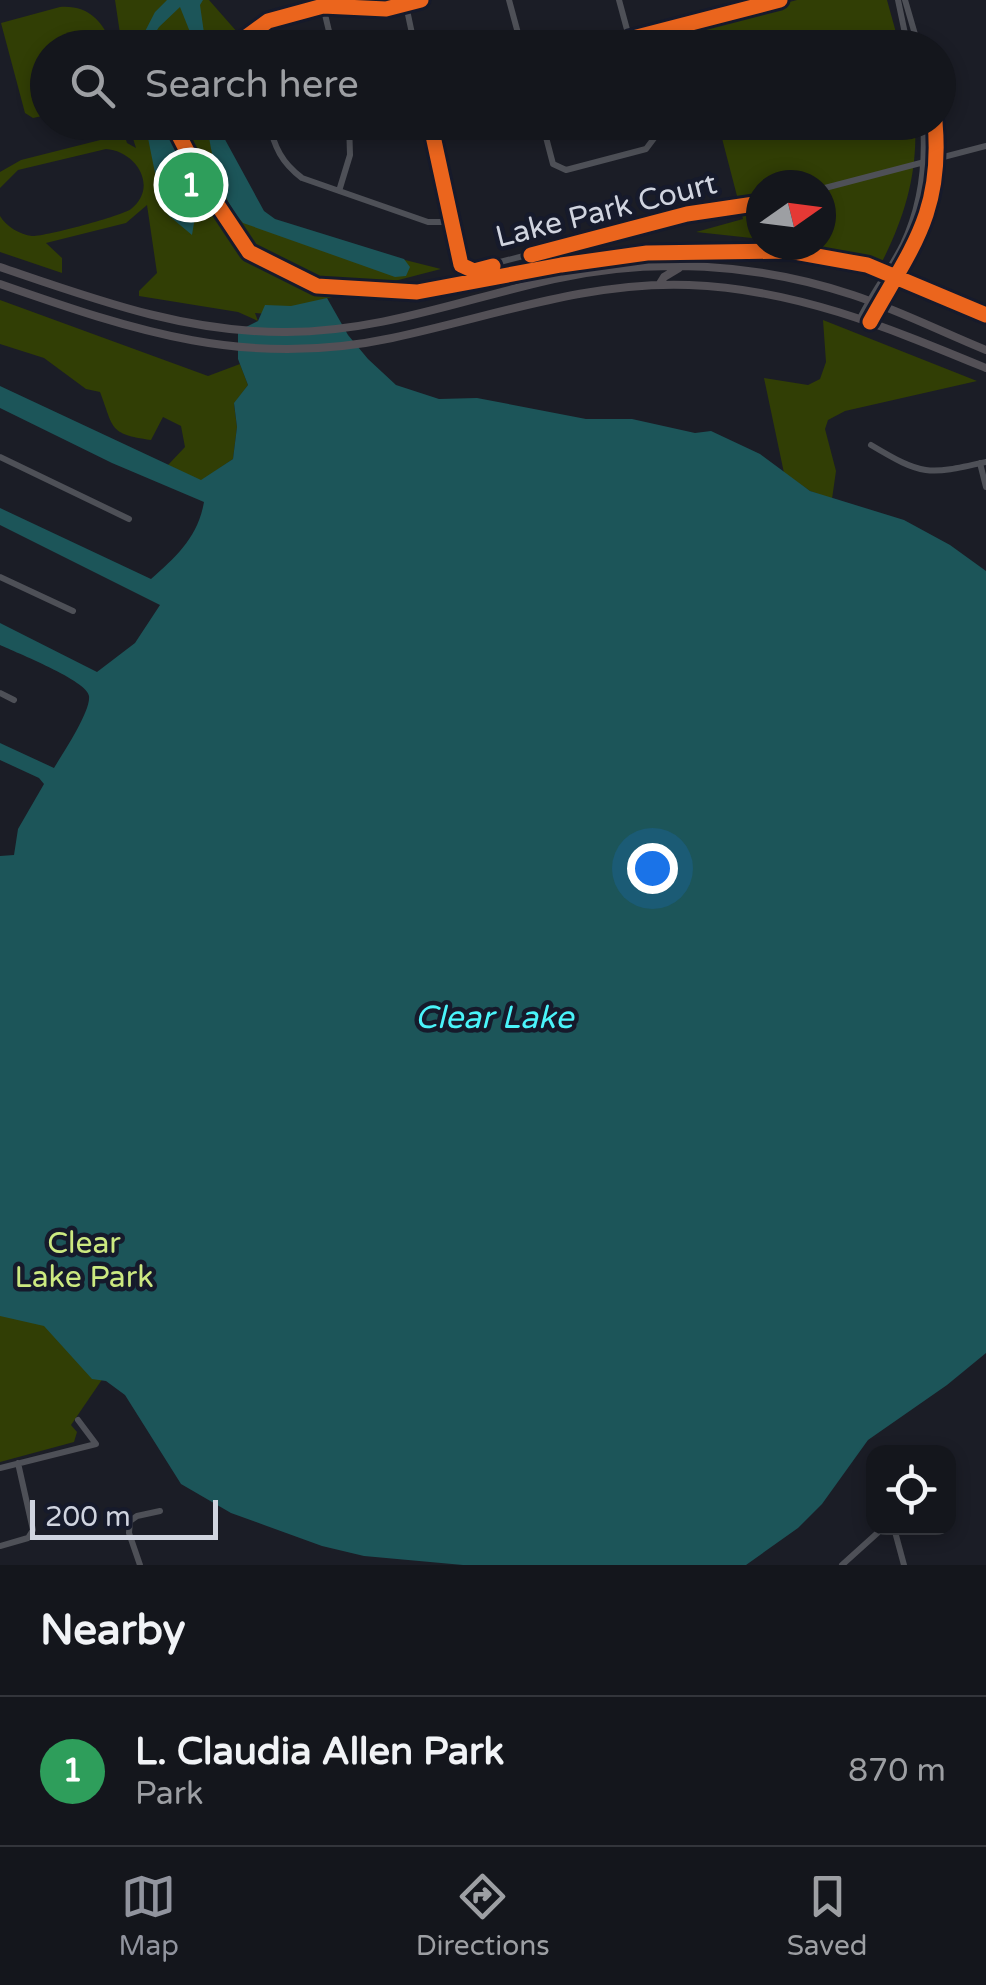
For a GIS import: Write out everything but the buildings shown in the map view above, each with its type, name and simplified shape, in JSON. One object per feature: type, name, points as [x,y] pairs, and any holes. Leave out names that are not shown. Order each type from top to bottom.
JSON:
[{"type":"main road","points":[[0,267],[137,313],[223,329],[308,332],[386,322],[570,276],[632,267],[684,266],[768,274],[868,300],[986,350]]},
{"type":"main road","points":[[660,285],[669,273],[684,266]]},
{"type":"main road","points":[[0,284],[139,330],[221,346],[313,348],[389,339],[568,295],[660,285],[747,289],[802,300],[860,318],[986,368]]},
{"type":"street","points":[[260,30],[268,21],[323,6],[369,10],[422,0]]},
{"type":"street","points":[[509,0],[517,30]]},
{"type":"street","points":[[619,0],[627,30]]},
{"type":"street","points":[[675,30],[780,0]]},
{"type":"street","points":[[902,0],[906,30]]},
{"type":"street","points":[[902,0],[913,30]]},
{"type":"street","points":[[406,4],[411,30]]},
{"type":"street","points":[[323,6],[329,30]]},
{"type":"street","points":[[274,140],[289,168],[302,178],[428,222],[451,222],[434,140]]},
{"type":"street","points":[[339,191],[350,155],[350,140]]},
{"type":"street","points":[[547,140],[553,164],[566,170],[646,149],[652,140]]},
{"type":"street","points":[[860,318],[908,231],[920,189],[924,140]]},
{"type":"street","points":[[870,322],[908,261],[922,230],[932,193],[936,140]]},
{"type":"street","points":[[836,185],[986,146]]},
{"type":"street","name":"Lake Park Court","points":[[451,222],[460,261],[464,269],[474,270],[687,214],[746,205]]},
{"type":"street","points":[[871,445],[924,472],[983,462],[986,487]]},
{"type":"street","points":[[0,457],[129,518]]},
{"type":"street","points":[[0,576],[73,612]]},
{"type":"street","points":[[0,694],[14,700]]},
{"type":"street","points":[[0,1468],[96,1444],[78,1420]]},
{"type":"street","points":[[0,1546],[28,1538],[33,1530],[18,1464]]},
{"type":"street","points":[[140,1565],[128,1533],[130,1521],[160,1512]]},
{"type":"street","points":[[842,1565],[875,1535]]},
{"type":"street","points":[[896,1535],[904,1565]]},
{"type":"green space","points":[[115,0],[209,0],[235,30],[119,30]]},
{"type":"green space","points":[[797,0],[887,0],[895,30],[695,30],[694,27]]},
{"type":"green space","points":[[70,7],[94,16],[104,30],[30,30],[30,116],[25,113],[1,23]]},
{"type":"green space","points":[[100,140],[126,140],[136,148],[133,140],[222,140],[258,223],[441,269],[267,314],[255,313],[258,321],[238,312],[139,296],[139,291],[157,273],[147,205],[126,223],[46,243],[62,258],[62,273],[0,252],[0,216],[14,229],[32,236],[82,226],[131,209],[143,191],[143,181],[126,156],[106,149],[18,170],[0,188],[0,172],[21,160]]},
{"type":"green space","points":[[722,140],[915,140],[906,201],[875,275],[831,260],[836,260],[836,170],[746,170],[746,237],[696,232],[743,219]]},
{"type":"green space","points":[[0,300],[208,376],[240,364],[248,385],[234,404],[237,427],[233,459],[201,481],[168,465],[185,447],[181,426],[163,417],[151,440],[120,432],[111,421],[100,392],[86,389],[44,358],[0,344]]},
{"type":"green space","points":[[823,320],[977,381],[845,411],[828,420],[825,429],[836,471],[832,499],[810,491],[784,473],[764,378],[808,385],[820,379],[826,362]]},
{"type":"green space","points":[[0,1196],[114,1362],[71,1425],[77,1432],[74,1442],[0,1462]]},
{"type":"water","points":[[167,0],[203,0],[200,5],[204,30],[189,30],[180,7],[157,30],[146,30]]},
{"type":"water","points":[[148,140],[173,140],[197,205],[192,235],[168,215],[160,198]]},
{"type":"water","points":[[210,140],[225,140],[264,211],[275,219],[404,259],[410,267],[406,276],[395,277],[243,223],[223,189]]},
{"type":"water","name":"Clear Lake","points":[[327,298],[348,335],[396,385],[439,399],[477,398],[586,419],[632,419],[695,433],[711,431],[760,454],[810,491],[904,520],[950,545],[986,571],[986,1353],[868,1440],[822,1504],[798,1528],[746,1565],[463,1565],[364,1556],[322,1546],[231,1513],[181,1484],[125,1395],[106,1381],[92,1379],[44,1326],[0,1316],[0,856],[14,855],[18,829],[44,784],[0,760],[0,743],[54,768],[81,721],[89,696],[64,675],[0,645],[0,623],[97,672],[135,643],[160,605],[0,525],[0,508],[151,579],[191,536],[204,502],[112,463],[0,408],[0,386],[201,480],[233,459],[237,427],[234,403],[248,385],[238,359],[238,331],[258,321],[265,305],[291,306]]},
{"type":"cycle path","points":[[256,30],[268,21],[323,6],[386,9],[421,0]]},
{"type":"cycle path","points":[[664,30],[780,0]]},
{"type":"cycle path","points":[[181,140],[205,186],[249,252],[317,286],[417,292],[647,253],[789,251],[867,265],[986,315]]},
{"type":"cycle path","points":[[434,140],[461,265],[474,271],[493,266]]},
{"type":"cycle path","points":[[870,322],[911,250],[929,206],[936,140]]},
{"type":"cycle path","points":[[531,255],[687,214],[746,205]]},
{"type":"place","name":"L. Claudia Allen Park","points":[[191,185]]},
{"type":"park label","name":"Clear Lake Park","points":[[84,1260]]}]
